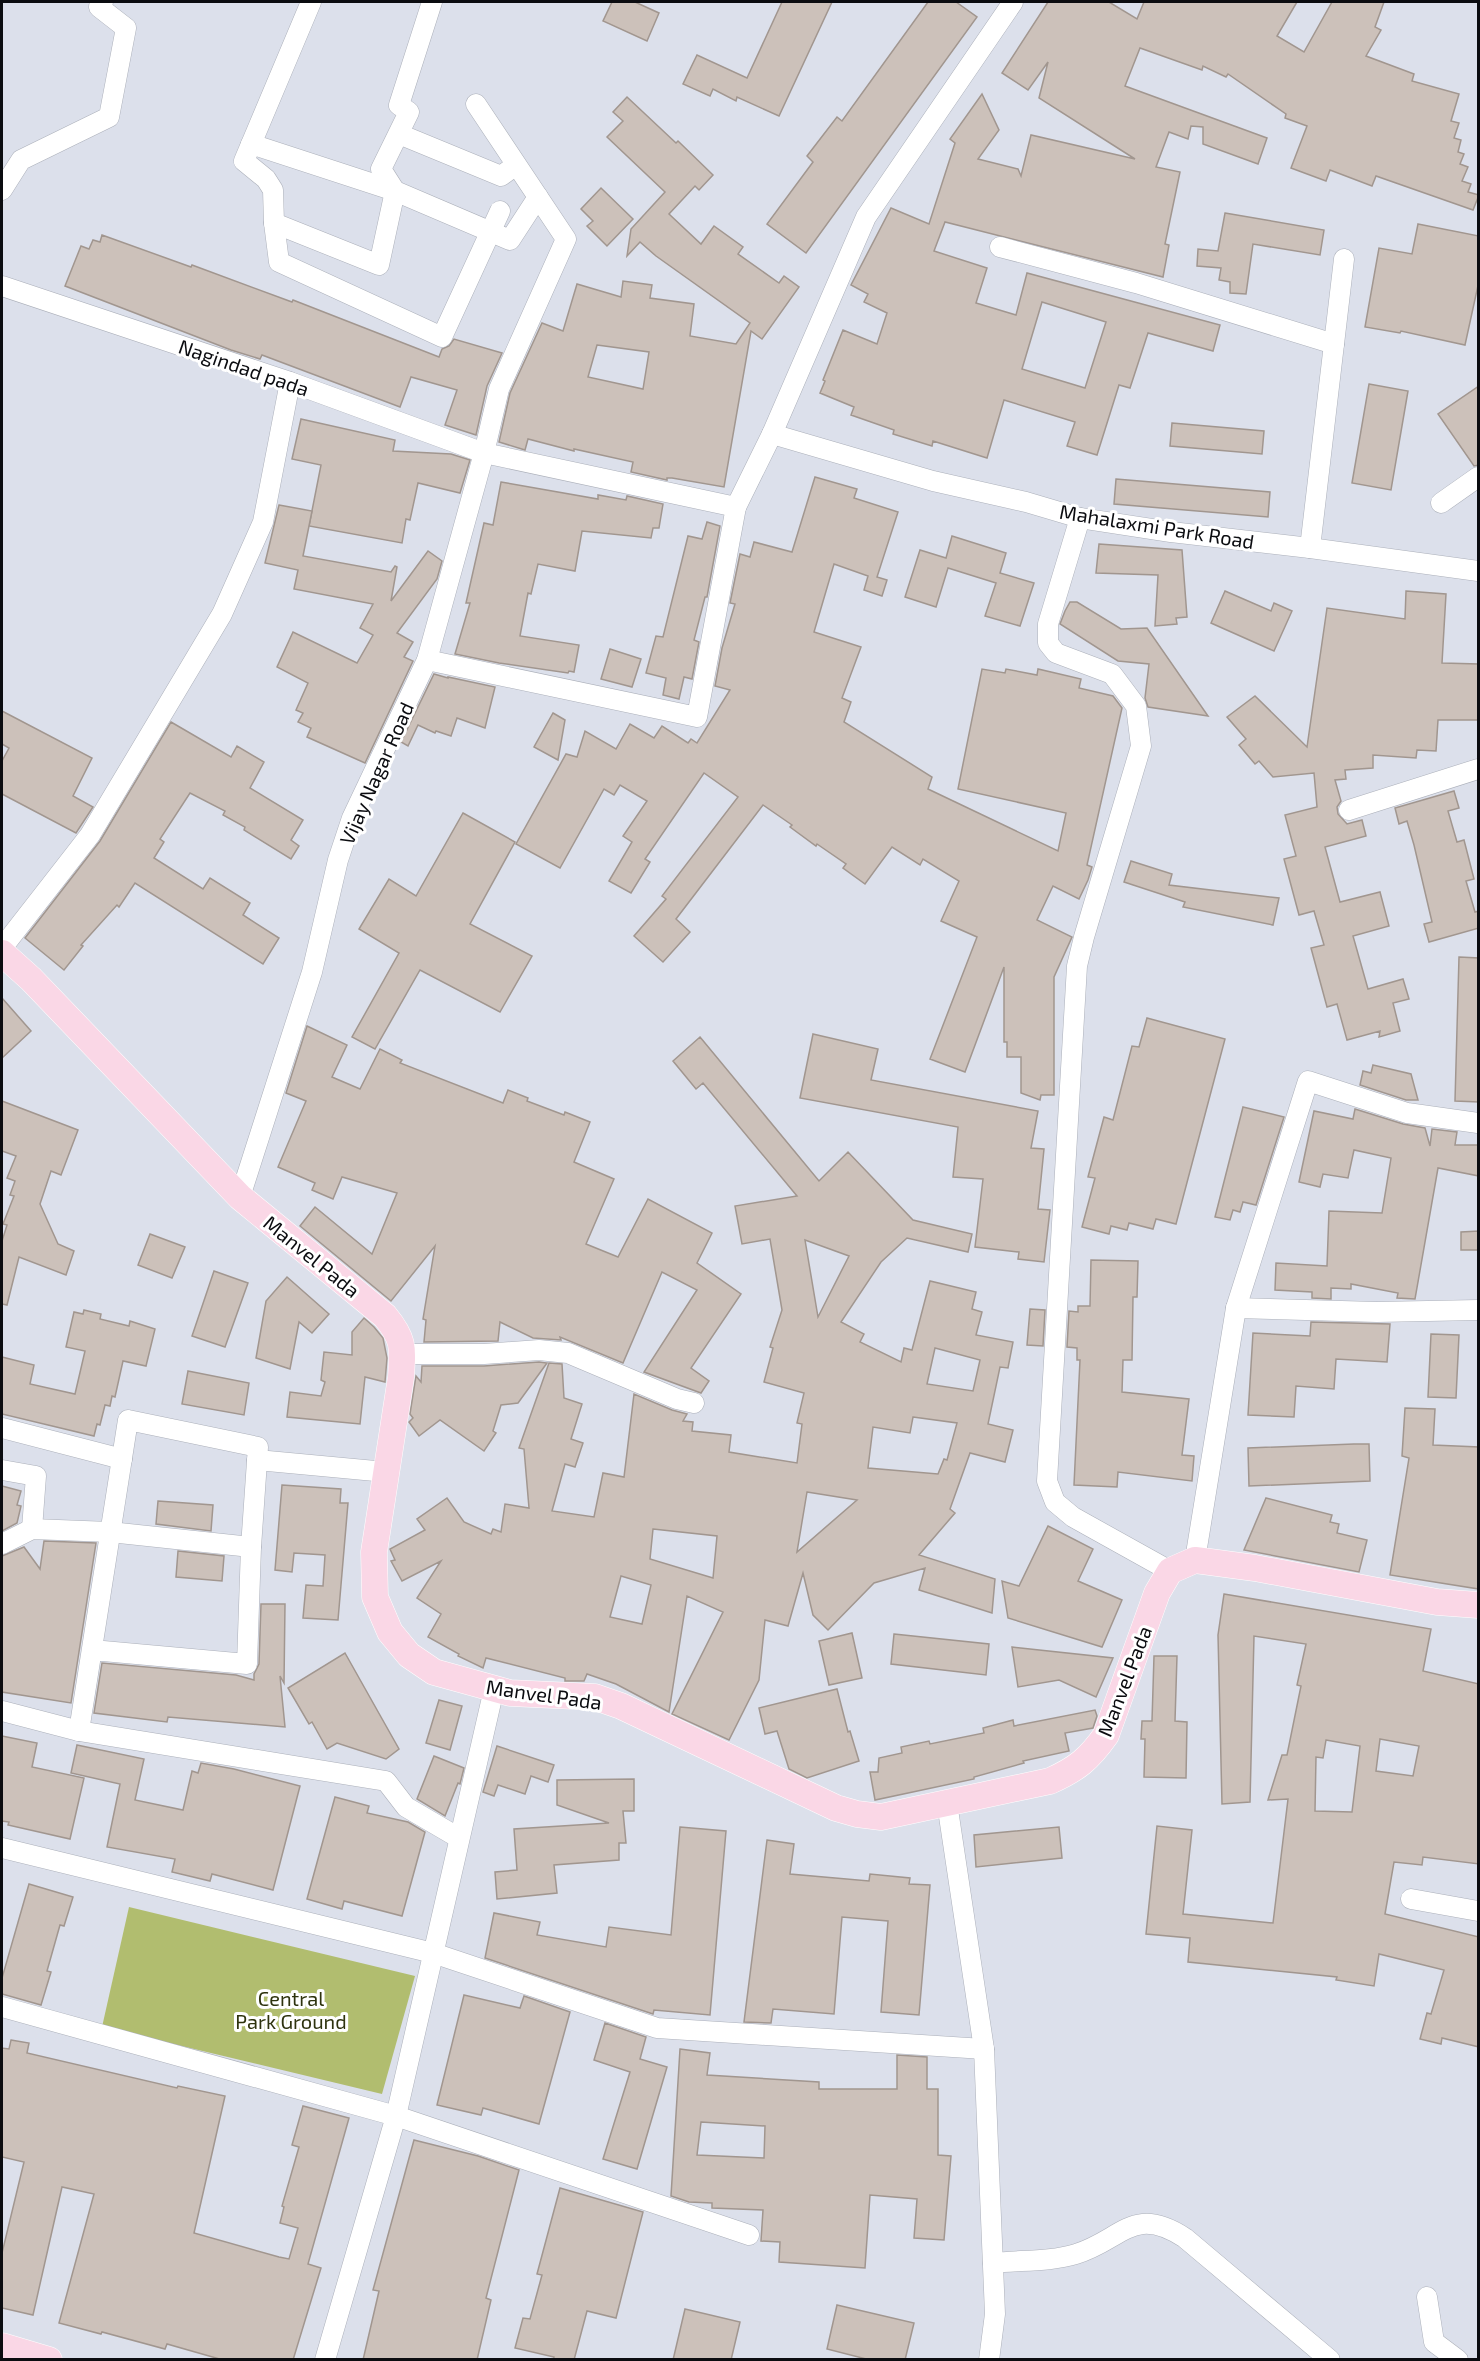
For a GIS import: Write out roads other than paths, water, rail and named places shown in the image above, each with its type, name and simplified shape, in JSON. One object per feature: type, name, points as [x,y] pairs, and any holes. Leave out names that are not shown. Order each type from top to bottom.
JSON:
[{"type":"main road","name":"Manvel Pada","points":[[2,950],[240,1197],[385,1316],[399,1332],[403,1354],[374,1552],[375,1597],[390,1632],[409,1655],[434,1672],[510,1692],[595,1697],[621,1706],[836,1808],[881,1817],[1050,1781],[1075,1770],[1093,1753],[1106,1734],[1157,1593],[1170,1571]]},
{"type":"main road","points":[[1170,1571],[1195,1560],[1255,1568],[1437,1602],[1479,1605]]},
{"type":"main road","points":[[2,2346],[49,2360]]},
{"type":"street","points":[[2,190],[21,160],[109,117],[126,28],[99,7],[102,2]]},
{"type":"street","points":[[311,2],[244,161],[266,179],[273,190],[279,262],[442,337],[500,211]]},
{"type":"street","points":[[274,223],[379,265],[395,191],[381,169],[409,112],[399,105],[432,2]]},
{"type":"street","points":[[427,660],[697,717],[736,507],[772,434],[866,217],[1013,2]]},
{"type":"street","points":[[251,144],[395,191],[510,240],[538,197],[476,104]]},
{"type":"street","points":[[399,134],[501,177],[516,165]]},
{"type":"street","name":"Vijay Nagar Road","points":[[240,1197],[312,972],[341,850],[352,819],[427,660],[484,453],[499,389],[566,239],[538,197]]},
{"type":"street","points":[[1000,247],[1146,286],[1334,344]]},
{"type":"street","points":[[1310,548],[1344,260]]},
{"type":"street","name":"Nagindad pada","points":[[2,286],[290,382],[484,453],[736,507]]},
{"type":"street","points":[[2,950],[90,835],[222,614],[263,522],[290,382]]},
{"type":"street","name":"Mahalaxmi Park Road","points":[[772,434],[933,481],[1026,502],[1080,518],[1479,572]]},
{"type":"street","points":[[1441,503],[1479,477]]},
{"type":"street","points":[[1080,518],[1048,624],[1048,643],[1056,653],[1112,674],[1136,706],[1141,746],[1077,966],[1047,1481],[1055,1502],[1072,1517],[1170,1571]]},
{"type":"street","points":[[1349,810],[1479,769]]},
{"type":"street","points":[[1195,1560],[1236,1308],[1308,1081],[1407,1113],[1479,1123]]},
{"type":"street","points":[[1236,1308],[1377,1312],[1479,1310]]},
{"type":"street","points":[[403,1354],[484,1354],[539,1350],[568,1353],[677,1399],[694,1403]]},
{"type":"street","points":[[80,1731],[92,1650],[110,1532],[128,1420],[258,1447],[251,1547],[247,1664],[92,1650]]},
{"type":"street","points":[[2,1428],[122,1459]]},
{"type":"street","points":[[257,1460],[386,1472]]},
{"type":"street","points":[[2,1470],[36,1476],[32,1529]]},
{"type":"street","points":[[2,1544],[32,1529],[110,1532],[251,1547]]},
{"type":"street","points":[[325,2360],[396,2116],[494,1689]]},
{"type":"street","points":[[2,1711],[80,1731],[386,1781],[406,1807],[459,1838]]},
{"type":"street","points":[[947,1803],[984,2049],[995,2314],[989,2360]]},
{"type":"street","points":[[2,1848],[433,1953],[657,2028],[984,2049]]},
{"type":"street","points":[[1411,1899],[1479,1911]]},
{"type":"street","points":[[2,2007],[396,2116],[749,2235]]},
{"type":"street","points":[[993,2263],[1076,2254],[1126,2229],[1140,2224],[1157,2224],[1185,2238],[1330,2360]]},
{"type":"street","points":[[1427,2297],[1434,2342],[1458,2360]]},
{"type":"park label","name":"Central Park Ground","points":[[291,2010]]}]
